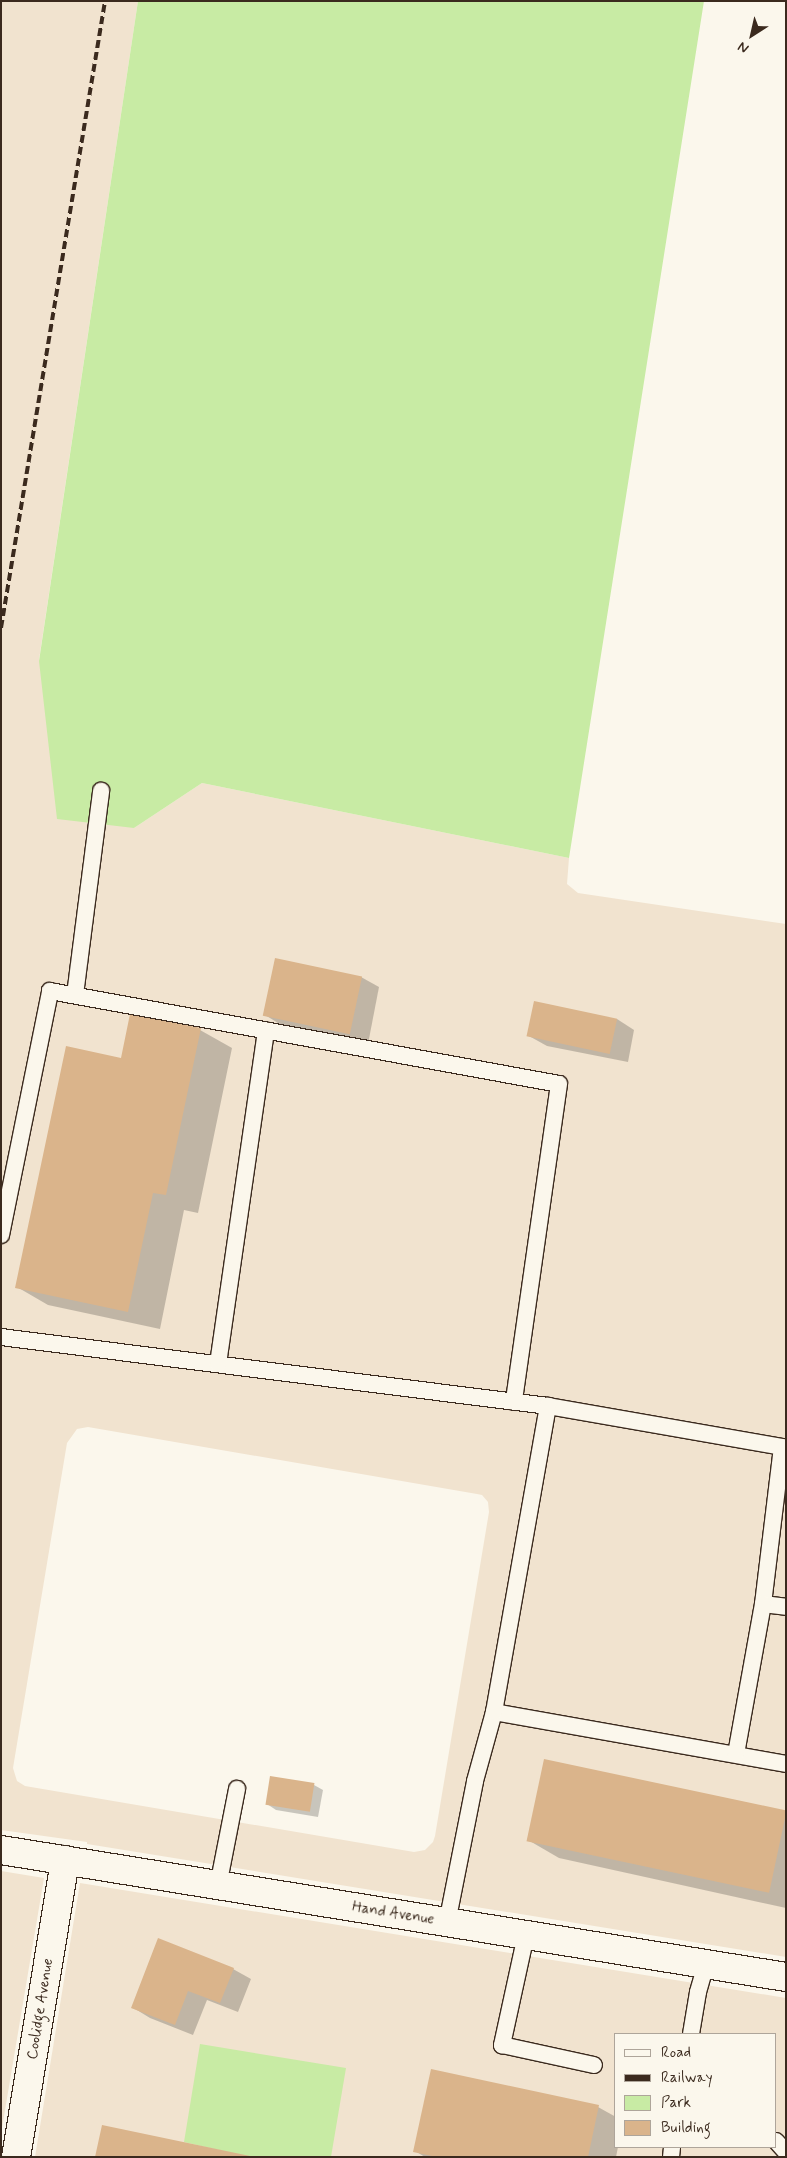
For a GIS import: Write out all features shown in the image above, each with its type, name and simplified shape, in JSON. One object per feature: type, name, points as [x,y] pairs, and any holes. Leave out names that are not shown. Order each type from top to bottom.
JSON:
[{"type":"street","name":"Hand Avenue","points":[[1,1850],[786,1977]]},
{"type":"street","name":"Coolidge Avenue","points":[[16,2157],[65,1860]]},
{"type":"lane","points":[[75,995],[101,791]]},
{"type":"lane","points":[[1,1235],[50,991],[560,1084],[514,1402]]},
{"type":"lane","points":[[218,1364],[266,1030]]},
{"type":"lane","points":[[1,1337],[548,1406],[782,1447],[763,1604],[736,1754]]},
{"type":"lane","points":[[447,1923],[475,1781],[494,1712],[548,1406]]},
{"type":"lane","points":[[763,1604],[786,1608]]},
{"type":"lane","points":[[494,1712],[786,1764]]},
{"type":"lane","points":[[218,1886],[237,1789]]},
{"type":"lane","points":[[526,1935],[502,2045],[594,2066]]},
{"type":"lane","points":[[691,2033],[698,1992],[706,1964]]},
{"type":"lane","points":[[777,2142],[786,2152]]},
{"type":"shaded area","points":[[1,1],[138,1],[39,660],[134,828],[202,783],[569,858],[567,884],[578,893],[786,924],[786,1957],[87,1844],[87,1842],[1,1830]],"holes":[[[88,1427],[482,1495],[488,1502],[489,1512],[435,1836],[433,1842],[425,1850],[414,1852],[25,1786],[17,1781],[13,1768],[67,1443],[77,1429]]]},
{"type":"shaded area","points":[[1,1871],[44,1878],[1,2134]]},
{"type":"shaded area","points":[[80,1883],[786,1998],[786,2157],[35,2157]]},
{"type":"green space","points":[[138,1],[704,1],[569,858],[202,783],[134,828],[57,819],[39,661]]},
{"type":"green space","points":[[200,2044],[346,2068],[331,2157],[249,2157],[184,2142]]},
{"type":"building","points":[[275,958],[362,977],[350,1034],[263,1016]]},
{"type":"building","points":[[534,1001],[617,1019],[610,1054],[527,1036]]},
{"type":"building","points":[[130,1014],[201,1028],[166,1195],[153,1193],[128,1312],[15,1288],[66,1046],[121,1058]]},
{"type":"building","points":[[544,1759],[786,1810],[769,1893],[527,1841]]},
{"type":"building","points":[[270,1776],[314,1783],[310,1812],[265,1805]]},
{"type":"building","points":[[158,1938],[234,1968],[220,2003],[188,1991],[175,2025],[131,2008]]},
{"type":"building","points":[[431,2069],[599,2105],[588,2157],[437,2157],[413,2152]]},
{"type":"building","points":[[102,2125],[250,2156],[250,2157],[95,2157]]},
{"type":"railway","points":[[1,628],[105,1]]}]
